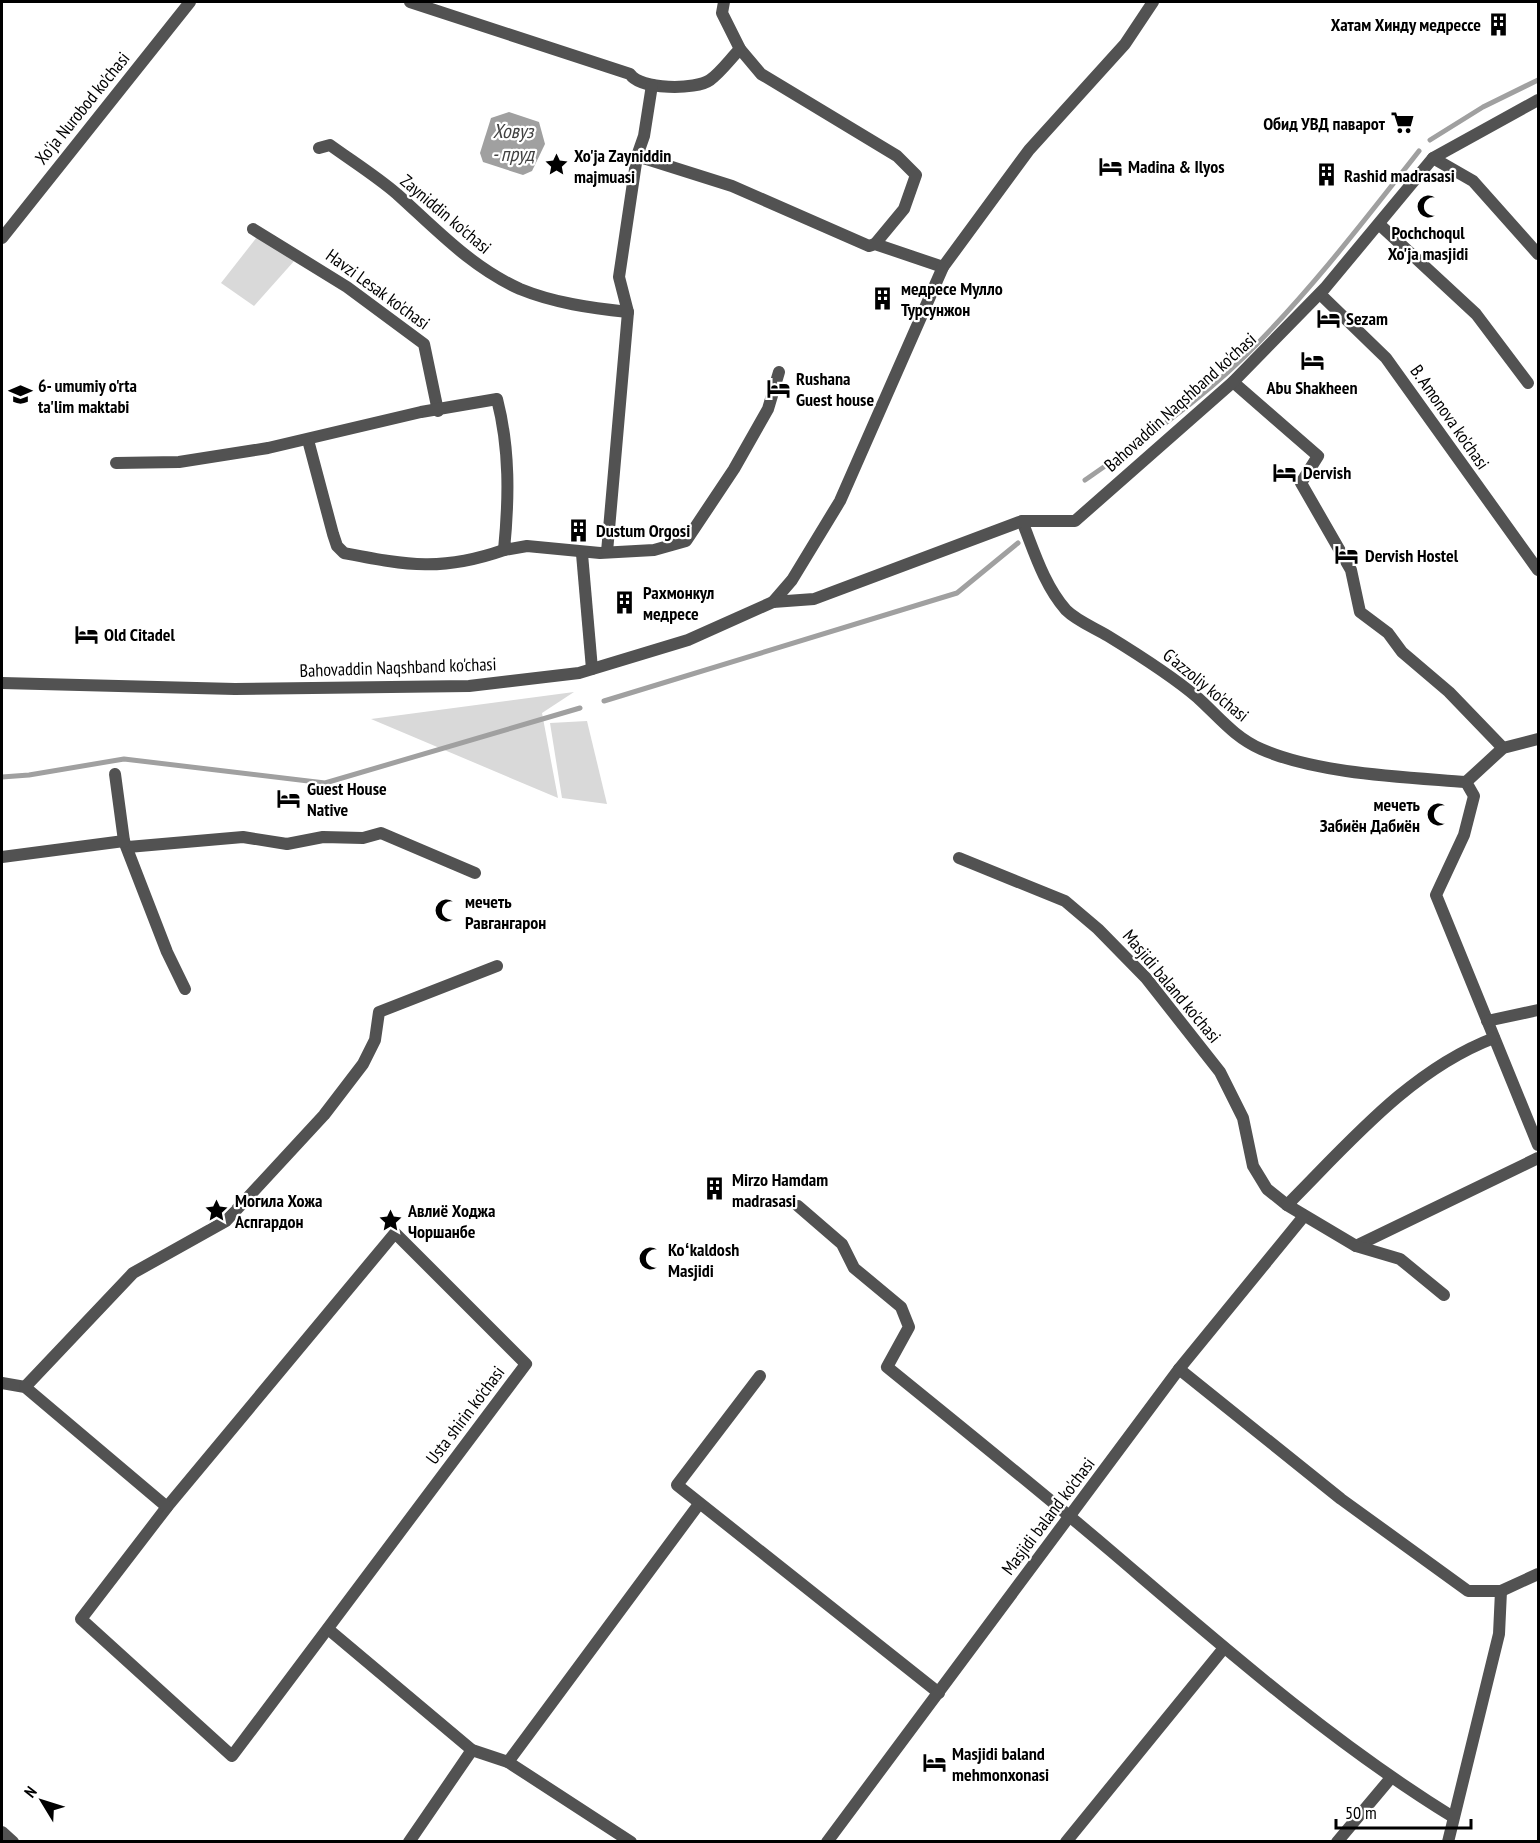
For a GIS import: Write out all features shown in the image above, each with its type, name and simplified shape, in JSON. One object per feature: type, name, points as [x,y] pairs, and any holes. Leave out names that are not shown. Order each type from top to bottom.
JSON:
[{"type":"street","name":"Xo'ja Nurobod ko'chasi","points":[[2,238],[190,2]]},
{"type":"street","points":[[410,2],[630,74],[652,85],[675,87],[709,81],[740,49]]},
{"type":"street","points":[[637,156],[732,186],[868,246],[875,244],[904,209],[916,175],[897,156],[761,74],[740,49],[722,13],[724,2]]},
{"type":"street","name":"Bahovaddin Naqshband ko'chasi","points":[[773,602],[792,580],[840,501],[943,267],[1029,150],[1125,44],[1153,2]]},
{"type":"street","points":[[607,552],[628,312],[619,277],[637,156],[644,136],[652,85]]},
{"type":"street","name":"Bahovaddin Naqshband ko'chasi","points":[[5,682],[235,688],[469,686],[592,669],[688,640],[773,602],[814,599],[1022,521],[1075,521],[1233,382],[1320,294],[1380,225],[1433,158],[1539,100]]},
{"type":"street","name":"Zayniddin ko'chasi","points":[[319,148],[330,145],[396,193],[445,240],[487,272],[521,289],[569,304],[628,312]]},
{"type":"street","points":[[1433,158],[1473,181],[1539,254]]},
{"type":"street","points":[[1380,225],[1476,314],[1528,383]]},
{"type":"street","name":"Havzi Lesak ko'chasi","points":[[253,229],[347,287],[424,344],[438,411]]},
{"type":"street","points":[[875,244],[943,267]]},
{"type":"street","name":"B. Amonova ko'chasi","points":[[1320,294],[1386,358],[1539,570]]},
{"type":"street","points":[[308,440],[333,534],[337,546],[344,553],[436,566],[477,560],[504,550],[526,546],[582,554],[654,550],[686,541],[734,469],[768,409],[779,372]]},
{"type":"street","points":[[1233,382],[1318,456],[1301,483],[1351,570],[1360,612],[1388,633],[1402,652],[1449,692],[1503,748]]},
{"type":"street","points":[[116,463],[179,462],[308,440],[497,399],[504,426],[509,493],[504,550]]},
{"type":"street","name":"G'azzoliy ko'chasi","points":[[1022,521],[1053,593],[1068,611],[1142,657],[1198,699],[1232,733],[1261,749],[1333,768],[1381,776],[1466,782]]},
{"type":"street","points":[[582,554],[592,669]]},
{"type":"street","points":[[1539,740],[1503,748],[1466,782],[1474,796],[1464,835],[1436,895],[1539,1145]]},
{"type":"street","points":[[116,774],[126,844],[132,863],[167,952],[185,989]]},
{"type":"street","points":[[2,857],[126,844],[243,837],[287,844],[323,837],[363,838],[381,833],[476,873]]},
{"type":"street","name":"Masjidi baland ko'chasi","points":[[959,858],[1065,902],[1098,929],[1146,978],[1220,1072],[1243,1118],[1253,1166],[1267,1189],[1304,1216],[1356,1246],[1400,1259],[1443,1295]]},
{"type":"street","points":[[25,1387],[111,1293],[133,1273],[226,1221],[324,1115],[363,1064],[375,1040],[380,1012],[497,966]]},
{"type":"street","points":[[1487,1021],[1539,1010]]},
{"type":"street","points":[[1287,1205],[1408,1087],[1473,1046],[1494,1038]]},
{"type":"street","points":[[1525,1111],[1539,1107]]},
{"type":"street","points":[[1356,1246],[1539,1158]]},
{"type":"street","points":[[798,1206],[842,1244],[854,1268],[901,1307],[909,1327],[887,1367],[1071,1517],[1224,1648],[1390,1779],[1453,1817]]},
{"type":"street","name":"Masjidi baland ko'chasi","points":[[827,1842],[1179,1369],[1304,1216]]},
{"type":"street","name":"Usta shirin ko'chasi","points":[[395,1233],[526,1364],[328,1629],[232,1756],[81,1619],[167,1507],[395,1233]]},
{"type":"street","points":[[1179,1369],[1341,1499],[1468,1591],[1501,1591],[1539,1574]]},
{"type":"street","points":[[759,1376],[677,1485],[939,1693]]},
{"type":"street","points":[[2,1383],[25,1387],[167,1507]]},
{"type":"street","points":[[508,1762],[699,1504]]},
{"type":"street","points":[[1448,1842],[1499,1634],[1501,1591]]},
{"type":"street","points":[[328,1629],[472,1750],[508,1762],[631,1842]]},
{"type":"street","points":[[1066,1842],[1224,1648]]},
{"type":"street","points":[[409,1842],[472,1750]]},
{"type":"street","points":[[1337,1842],[1390,1779]]},
{"type":"street","points":[[2,1832],[13,1842]]},
{"type":"shaded area","points":[[257,237],[295,260],[254,306],[221,283]]},
{"type":"shaded area","points":[[574,692],[542,713],[558,798],[371,719]]},
{"type":"shaded area","points":[[587,721],[607,804],[562,798],[550,723]]},
{"type":"water","name":"Ховуз - пруд","points":[[509,112],[539,122],[545,144],[532,171],[523,175],[483,162],[480,153],[491,118]]},
{"type":"waterway","points":[[1430,140],[1483,107],[1538,80]]},
{"type":"waterway","points":[[1085,480],[1188,406],[1244,357],[1313,283],[1419,151]]},
{"type":"waterway","points":[[604,701],[957,593],[1018,543]]},
{"type":"waterway","points":[[2,777],[29,775],[124,759],[325,783],[580,708]]},
{"type":"place","name":"Хатам Хинду медрессе","points":[[1499,24]]},
{"type":"place","name":"Обид УВД паварот","points":[[1403,123]]},
{"type":"place","name":"Xo'ja Zayniddin majmuasi","points":[[556,165]]},
{"type":"place","name":"Madina & Ilyos","points":[[1110,166]]},
{"type":"place","name":"Rashid madrasasi","points":[[1326,175]]},
{"type":"place","name":"Pochchoqul Xo'ja masjidi","points":[[1428,206]]},
{"type":"place","name":"медресе Мулло Турсунжон","points":[[883,298]]},
{"type":"place","name":"Sezam","points":[[1328,318]]},
{"type":"place","name":"Abu Shakheen","points":[[1312,361]]},
{"type":"place","name":"Rushana Guest house","points":[[778,388]]},
{"type":"place","name":"6- umumiy o'rta ta'lim maktabi","points":[[20,395]]},
{"type":"place","name":"Dervish","points":[[1285,472]]},
{"type":"place","name":"Dustum Orgosi","points":[[578,530]]},
{"type":"place","name":"Dervish Hostel","points":[[1347,555]]},
{"type":"place","name":"Рахмонкул медресе","points":[[625,602]]},
{"type":"place","name":"Old Citadel","points":[[86,634]]},
{"type":"place","name":"Guest House Native","points":[[289,798]]},
{"type":"place","name":"мечеть Забиён Дабиён","points":[[1438,814]]},
{"type":"place","name":"мечеть Равгангарон","points":[[447,911]]},
{"type":"place","name":"Mirzo Hamdam madrasasi","points":[[714,1189]]},
{"type":"place","name":"Могила Хожа Аспгардон","points":[[217,1210]]},
{"type":"place","name":"Авлиё Ходжа Чоршанбе","points":[[390,1220]]},
{"type":"place","name":"Koʻkaldosh Masjidi","points":[[650,1259]]},
{"type":"place","name":"Masjidi baland mehmonxonasi","points":[[934,1763]]}]
